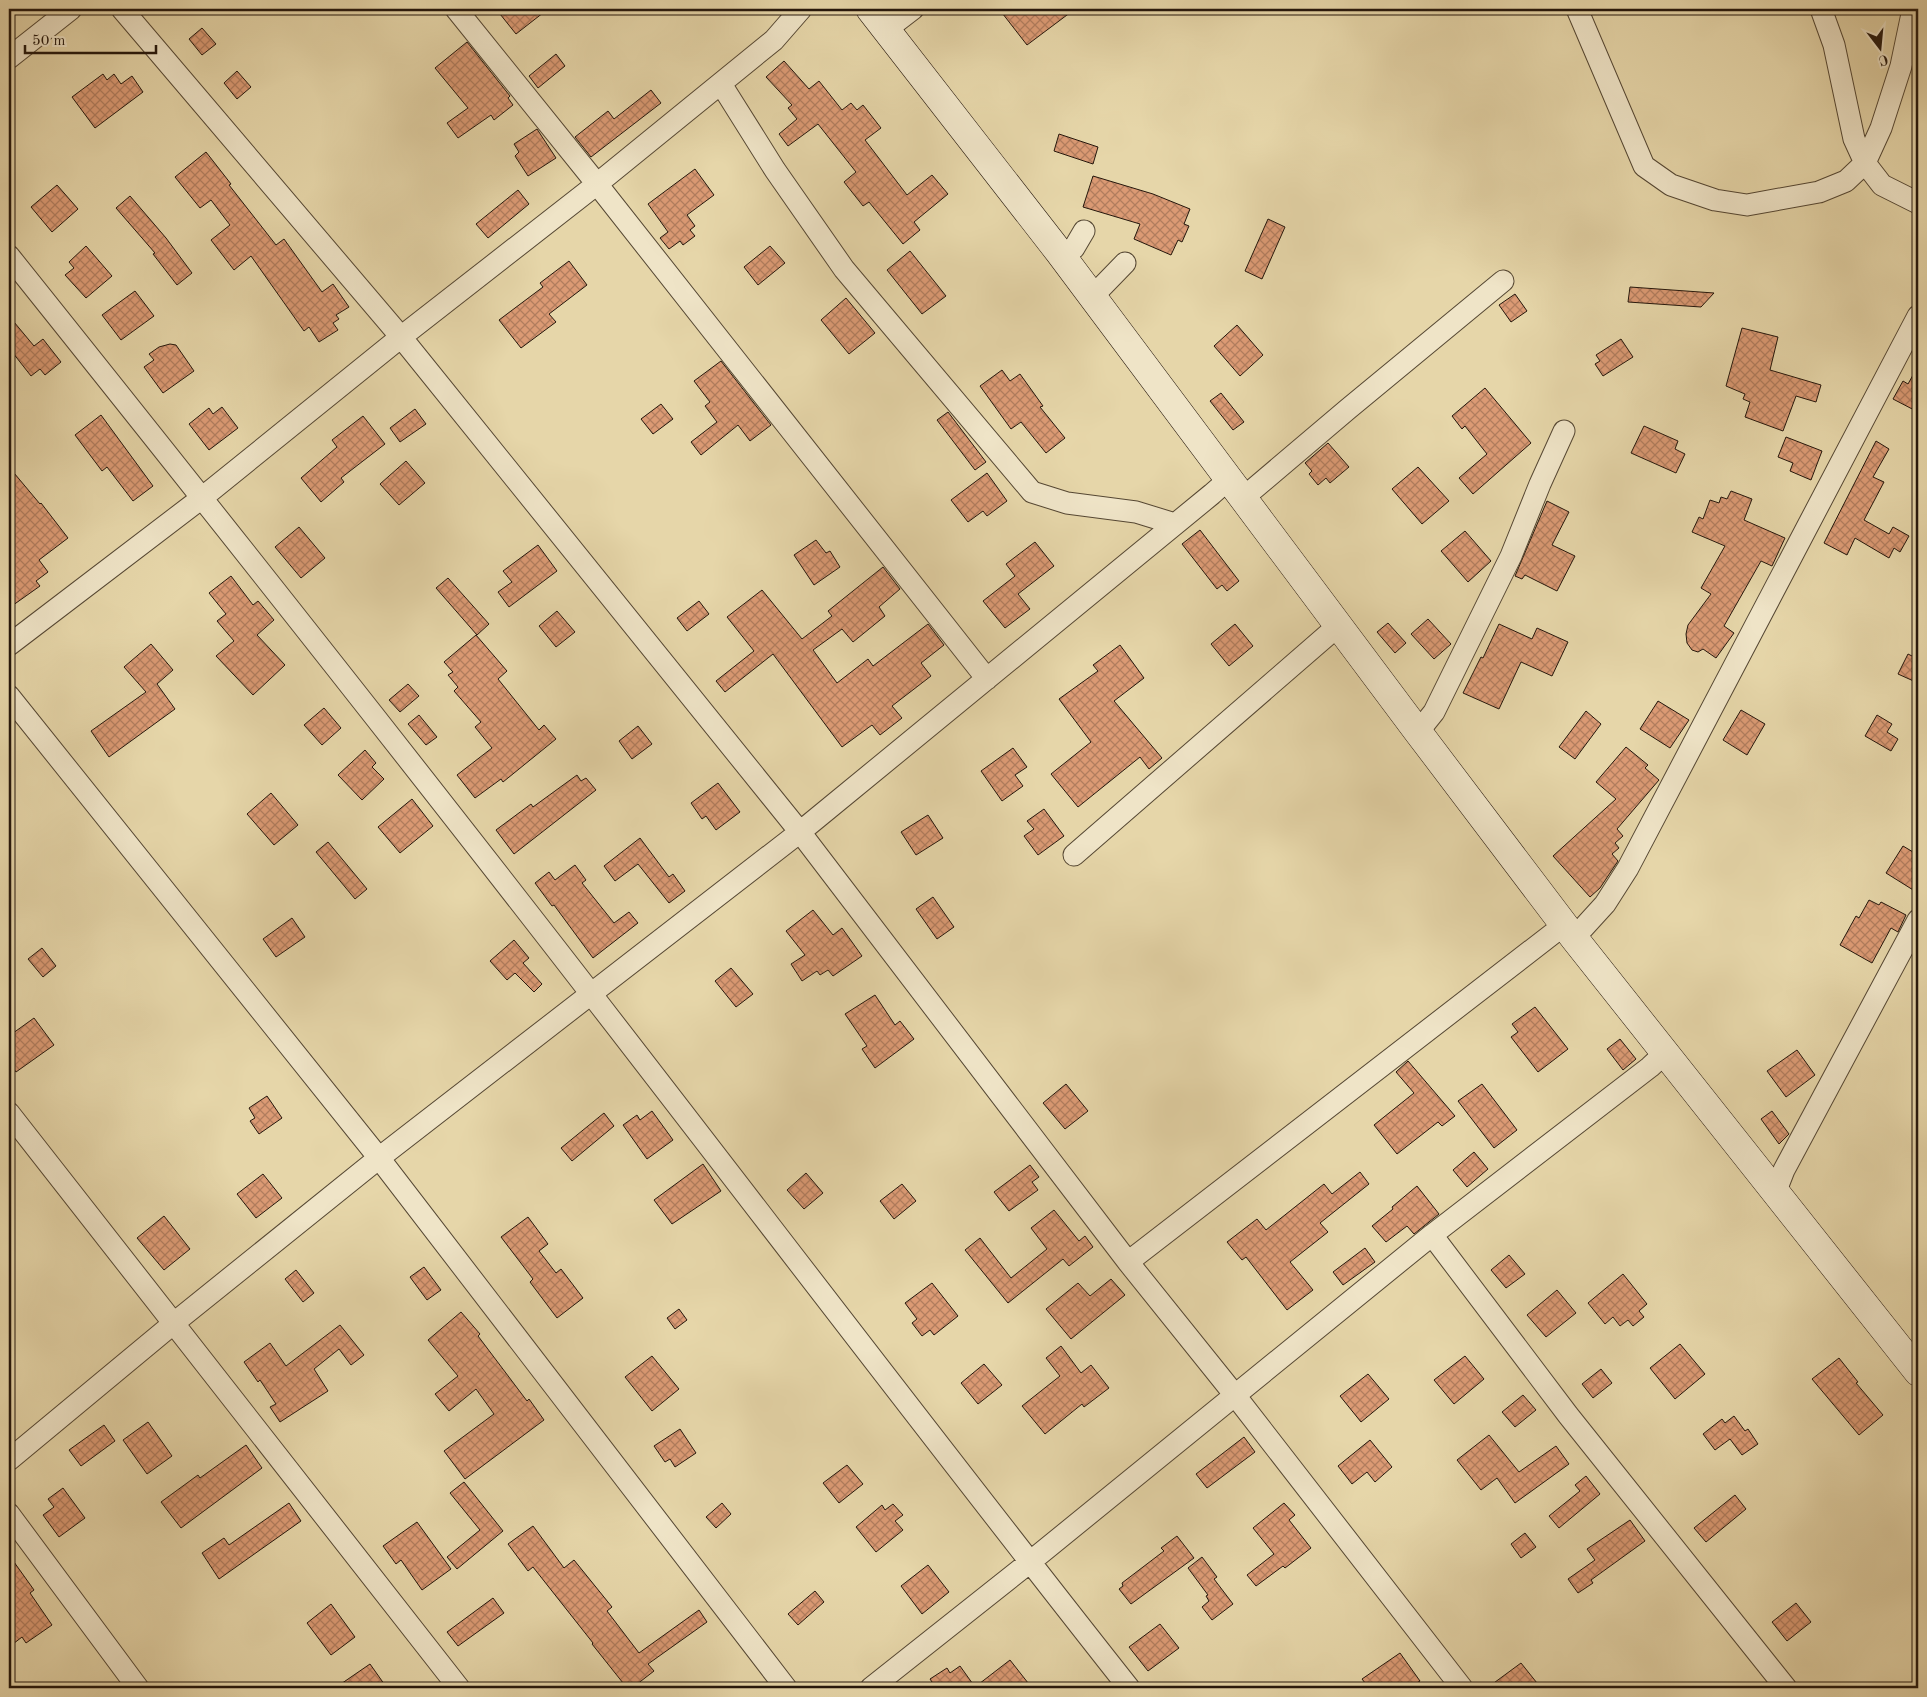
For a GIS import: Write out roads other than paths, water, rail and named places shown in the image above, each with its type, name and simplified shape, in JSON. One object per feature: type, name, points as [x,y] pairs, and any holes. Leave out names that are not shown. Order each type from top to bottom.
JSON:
[{"type":"street","points":[[9,58],[71,9]]},
{"type":"street","points":[[122,9],[401,337],[800,832],[1128,1262],[1234,1394],[1462,1688]]},
{"type":"street","points":[[456,9],[598,184],[987,679]]},
{"type":"street","points":[[9,645],[203,497],[401,337],[598,184],[774,40],[801,9]]},
{"type":"street","points":[[913,9],[879,19],[1063,258],[1569,931],[1918,1372]]},
{"type":"street","points":[[1577,9],[1644,166],[1671,185],[1715,200],[1747,205],[1819,192],[1846,181],[1865,163],[1881,128],[1901,66],[1913,9]]},
{"type":"street","points":[[1821,9],[1834,45],[1854,139],[1865,163],[1882,185],[1918,203]]},
{"type":"street","points":[[721,84],[775,170],[844,268],[1032,492],[1067,503],[1136,512],[1175,524]]},
{"type":"street","points":[[1063,258],[1074,248],[1084,231]]},
{"type":"street","points":[[9,256],[203,497],[591,992],[1129,1688]]},
{"type":"street","points":[[1092,297],[1125,263]]},
{"type":"street","points":[[9,1460],[174,1323],[379,1158],[800,832],[1175,524],[1236,488],[1348,409],[1503,281]]},
{"type":"street","points":[[1128,1262],[1605,904],[1628,868],[1918,316]]},
{"type":"street","points":[[1418,732],[1434,712],[1512,556],[1540,484],[1564,431]]},
{"type":"street","points":[[1074,855],[1339,625]]},
{"type":"street","points":[[9,696],[379,1158],[786,1688]]},
{"type":"street","points":[[1775,1193],[1784,1170],[1918,920]]},
{"type":"street","points":[[871,1688],[1030,1562],[1234,1394],[1432,1235],[1650,1067],[1666,1052]]},
{"type":"street","points":[[9,1113],[460,1688]]},
{"type":"street","points":[[1432,1235],[1568,1415],[1786,1688]]},
{"type":"street","points":[[9,1514],[138,1688]]}]
